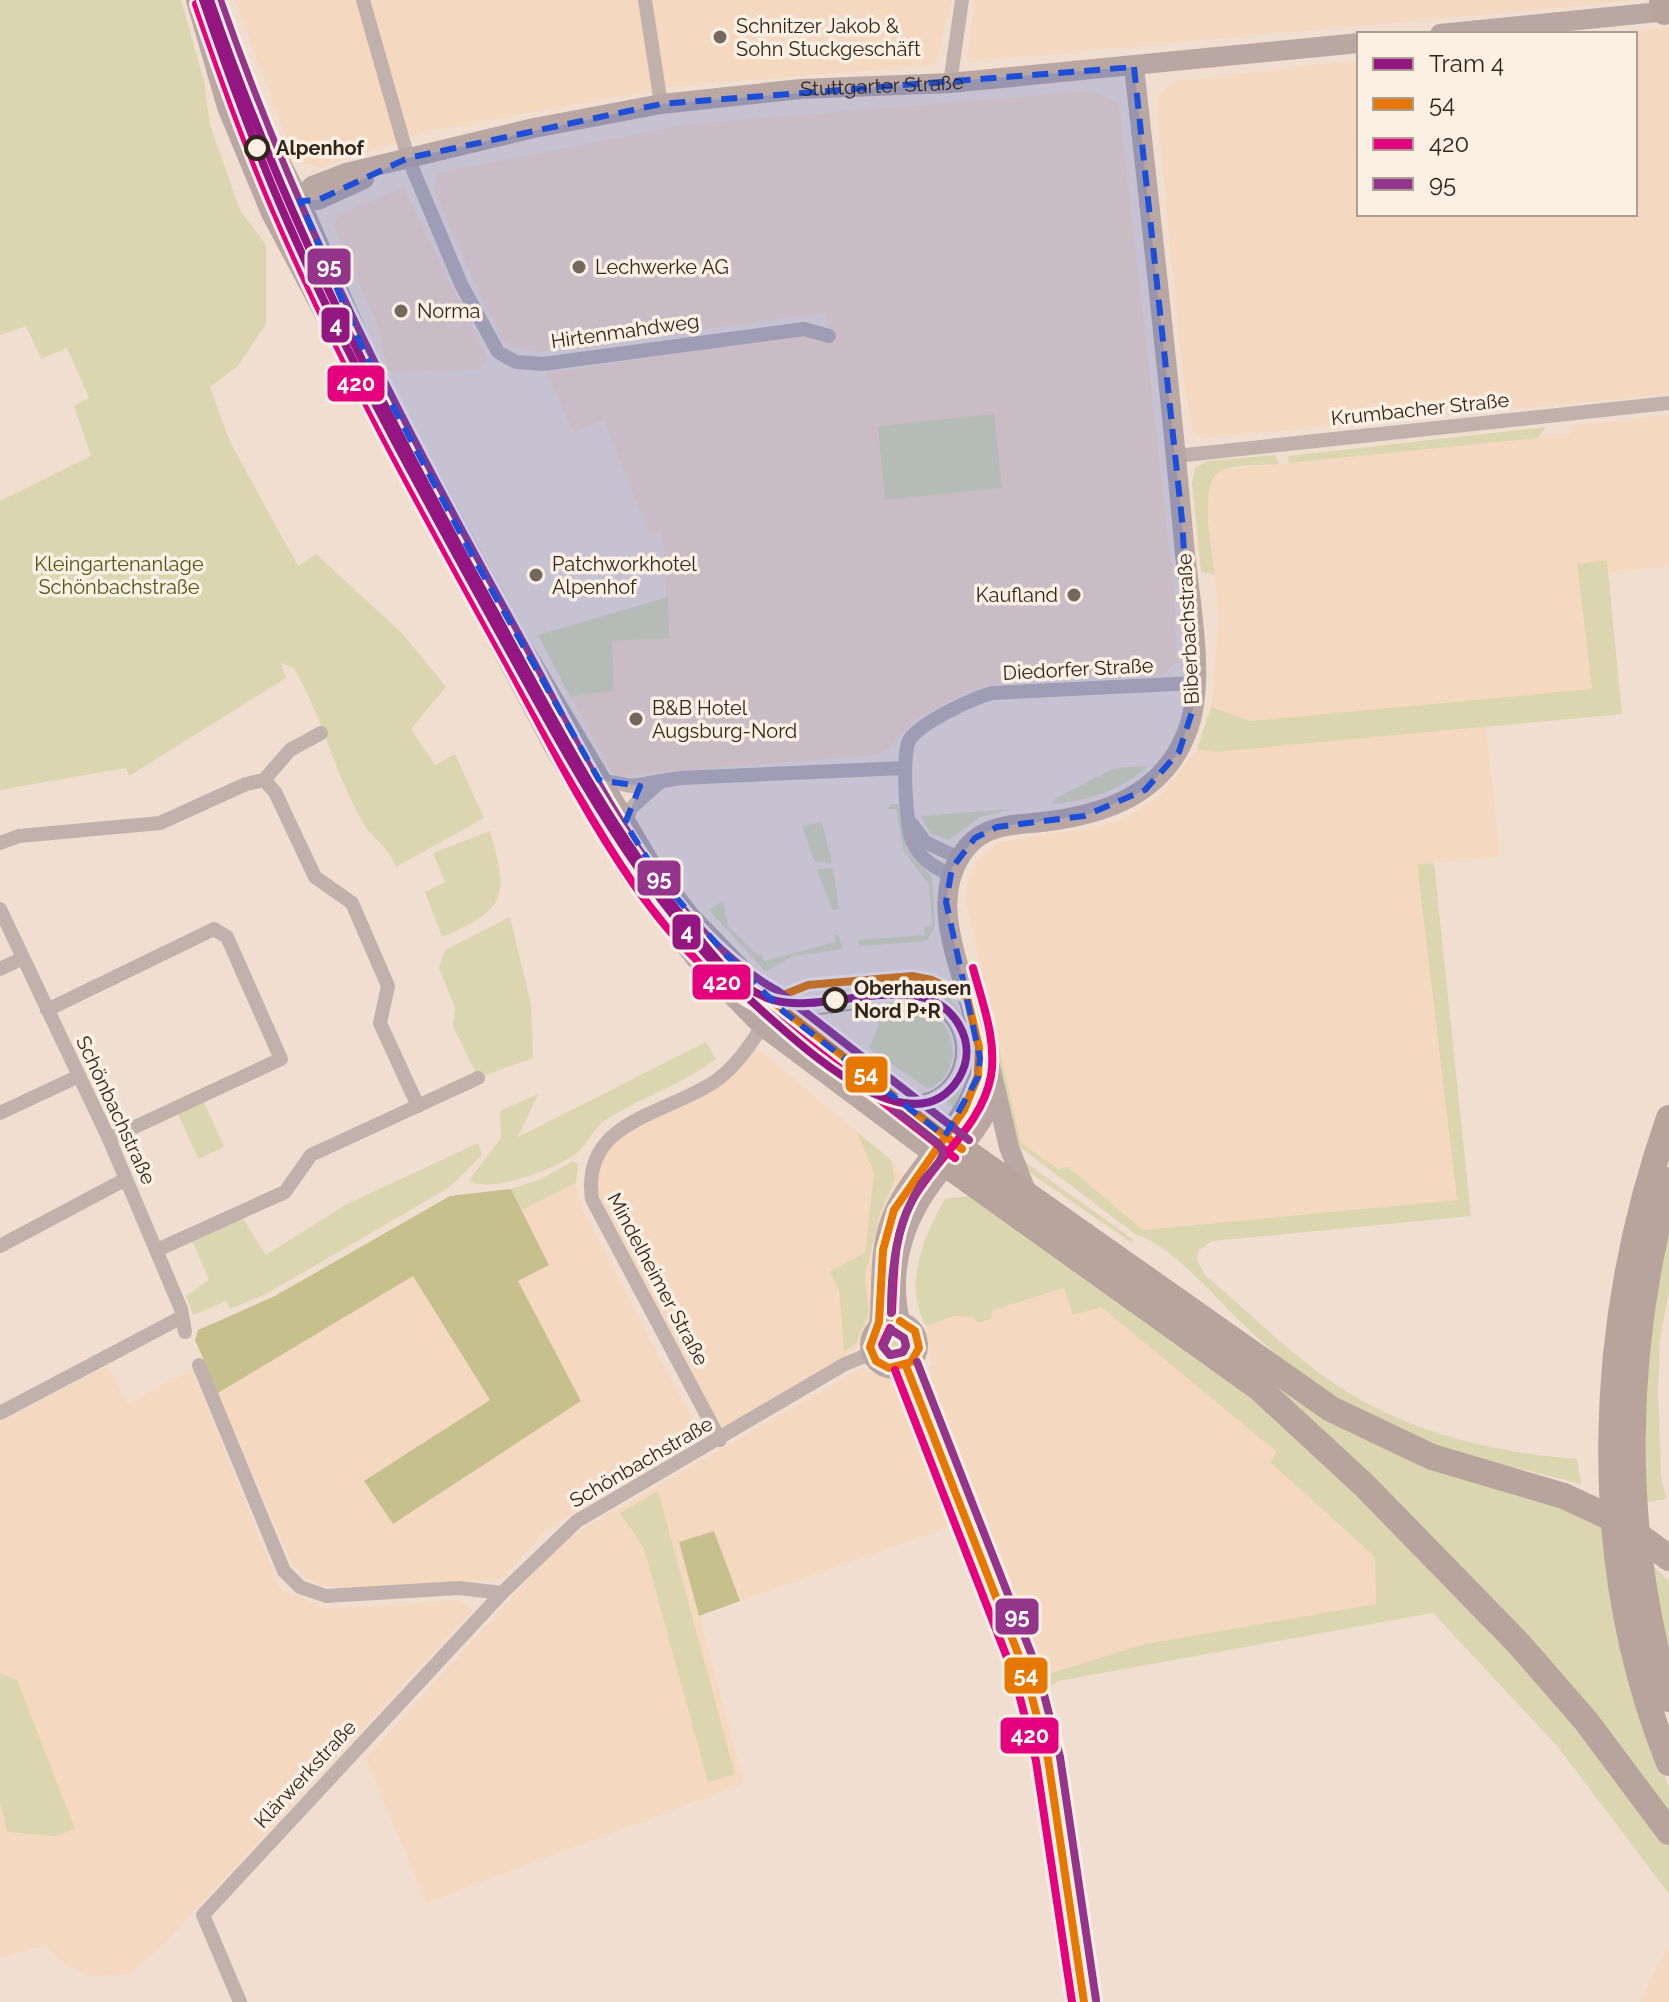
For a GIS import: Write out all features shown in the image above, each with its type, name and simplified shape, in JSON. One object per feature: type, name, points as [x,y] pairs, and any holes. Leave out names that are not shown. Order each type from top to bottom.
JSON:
[{"type":"highway","points":[[1669,1118],[1630,1252],[1615,1355],[1611,1445],[1612,1500],[1626,1605],[1646,1690],[1669,1763]]},
{"type":"highway","points":[[946,1150],[1026,1191],[1331,1409],[1432,1457],[1564,1496],[1620,1522],[1669,1558]]},
{"type":"highway","points":[[946,1150],[1259,1388],[1344,1466],[1443,1563],[1519,1644],[1586,1721],[1669,1832]]},
{"type":"highway","points":[[1669,1180],[1639,1318],[1631,1444],[1633,1499],[1645,1601],[1669,1699]]},
{"type":"main road","points":[[196,0],[227,107],[271,213],[554,747],[630,874],[697,960],[762,1026],[946,1150]]},
{"type":"main road","points":[[216,0],[256,114],[300,201],[375,375],[478,567],[599,780],[655,871],[690,916],[771,1000],[946,1150]]},
{"type":"main road","points":[[1457,32],[1665,8]]},
{"type":"main road","name":"Stuttgarter Straße","points":[[271,213],[300,201],[318,200],[408,158],[534,128],[661,104],[801,89],[950,83],[1134,67],[1357,43]]},
{"type":"main road","name":"Biberbachstraße","points":[[955,867],[975,838],[997,827],[1084,816],[1122,803],[1145,790],[1179,752],[1191,723],[1195,683],[1176,456],[1134,67]]},
{"type":"main road","points":[[900,1321],[894,1297],[897,1254],[978,1077],[976,1037],[946,902],[955,867]]},
{"type":"main road","points":[[976,1037],[990,1066],[1009,1147],[1026,1191]]},
{"type":"main road","points":[[879,1326],[900,1321],[909,1325],[918,1339],[916,1356],[906,1366],[889,1368],[872,1353],[871,1339],[879,1326],[879,1272],[886,1234],[911,1178],[987,1115],[995,1093]]},
{"type":"main road","points":[[906,1366],[1030,1686],[1053,1789],[1084,2002]]},
{"type":"street","name":"Hirtenmahdweg","points":[[363,0],[408,158],[461,284],[498,352],[506,358],[543,364],[804,329],[829,336]]},
{"type":"street","points":[[645,0],[661,104]]},
{"type":"street","points":[[950,83],[962,0]]},
{"type":"street","name":"Krumbacher Straße","points":[[1176,456],[1669,403]]},
{"type":"street","name":"Diedorfer Straße","points":[[955,867],[918,852],[911,840],[905,768],[910,739],[981,696],[1195,683]]},
{"type":"street","points":[[0,843],[19,836],[160,823],[246,784],[264,780],[290,750],[321,733]]},
{"type":"street","points":[[599,780],[617,786],[905,768]]},
{"type":"street","points":[[264,780],[275,792],[315,877],[352,903],[388,986],[380,1023],[418,1106]]},
{"type":"street","points":[[625,823],[631,808],[661,781]]},
{"type":"street","points":[[630,874],[642,867],[655,871]]},
{"type":"street","name":"Schönbachstraße","points":[[0,909],[109,1139],[181,1309],[182,1325],[0,1413]]},
{"type":"street","points":[[47,1010],[214,929],[227,937],[281,1059],[109,1139]]},
{"type":"street","points":[[0,969],[23,958]]},
{"type":"street","name":"Mindelheimer Straße","points":[[720,1440],[592,1199],[590,1168],[604,1141],[715,1081],[737,1062],[762,1026]]},
{"type":"street","points":[[0,1113],[79,1076]]},
{"type":"street","points":[[157,1250],[285,1192],[311,1155],[478,1078]]},
{"type":"street","points":[[0,1246],[126,1179]]},
{"type":"street","name":"Schönbachstraße","points":[[502,1593],[577,1521],[845,1364],[872,1353]]},
{"type":"street","points":[[199,1365],[284,1571],[300,1587],[326,1596],[459,1588],[502,1593]]},
{"type":"street","name":"Klärwerkstraße","points":[[240,2002],[203,1915],[502,1593]]},
{"type":"highlighted area","points":[[1134,67],[1182,520],[1194,706],[1179,752],[1145,790],[1084,816],[997,827],[975,838],[952,868],[946,902],[980,1058],[978,1077],[945,1136],[784,1012],[728,957],[660,879],[625,823],[640,786],[599,780],[473,557],[362,348],[300,201],[318,200],[408,158],[661,104]]},
{"type":"shaded area","points":[[235,0],[952,0],[935,65],[676,86],[429,131],[321,168],[300,162],[289,147]]},
{"type":"shaded area","points":[[974,0],[1639,0],[967,62]]},
{"type":"shaded area","points":[[1669,27],[1669,394],[1203,438],[1193,434],[1181,361],[1156,99],[1173,82],[1357,60],[1357,216],[1637,216],[1637,32],[1620,32]]},
{"type":"shaded area","points":[[1094,91],[1119,104],[1174,589],[1177,662],[1164,674],[999,683],[966,692],[914,721],[887,750],[876,755],[614,776],[570,696],[614,691],[612,641],[669,638],[662,533],[649,534],[604,420],[574,433],[546,373],[804,334],[829,335],[826,312],[540,352],[513,347],[503,341],[469,270],[434,189],[437,173],[688,124]]},
{"type":"shaded area","points":[[403,186],[487,359],[480,369],[388,371],[377,323],[334,226],[338,216]]},
{"type":"shaded area","points":[[1669,415],[1669,566],[1608,573],[1607,560],[1592,689],[1483,700],[1500,857],[1417,864],[1457,1200],[1143,1230],[1068,1167],[1058,1169],[1020,1143],[964,893],[975,863],[1000,842],[1100,827],[1127,817],[1161,795],[1197,749],[1211,707],[1219,617],[1207,501],[1214,477],[1222,470],[1570,434],[1570,426]]},
{"type":"shaded area","points":[[751,1043],[891,1160],[905,1178],[877,1310],[859,1347],[723,1430],[589,1182],[604,1141],[715,1081]]},
{"type":"shaded area","points":[[576,1183],[581,1206],[702,1438],[566,1518],[542,1535],[505,1576],[496,1580],[341,1589],[319,1585],[302,1575],[290,1560],[218,1393],[413,1275],[490,1400],[364,1481],[393,1524],[581,1401],[518,1281],[548,1265],[522,1210]]},
{"type":"shaded area","points":[[511,1189],[549,1265],[518,1281],[581,1401],[393,1524],[364,1481],[490,1400],[413,1276],[218,1393],[195,1340],[198,1330],[273,1297],[450,1196]]},
{"type":"shaded area","points":[[1065,1288],[1101,1307],[1278,1452],[1270,1462],[1375,1557],[1376,1604],[1145,1644],[1042,1676],[979,1516],[740,1601],[714,1531],[680,1543],[744,1783],[426,1903],[366,1758],[564,1540],[861,1368],[885,1378],[932,1366],[926,1326],[955,1316],[973,1317]]},
{"type":"shaded area","points":[[107,1366],[128,1404],[192,1369],[280,1588],[327,1609],[461,1600],[473,1610],[164,1944],[129,1974],[88,1976],[61,1962],[46,1945],[0,1958],[0,1422]]},
{"type":"shaded area","points":[[714,1531],[740,1601],[699,1616],[679,1542]]},
{"type":"shaded area","points":[[1669,1947],[1669,2002],[1641,2002],[1658,1964]]},
{"type":"green space","name":"Kleingartenanlage Schönbachstraße","points":[[0,0],[181,0],[204,81],[210,125],[240,210],[266,245],[266,324],[238,366],[210,387],[230,442],[298,566],[316,554],[403,634],[446,687],[411,729],[435,765],[455,754],[484,818],[396,867],[363,823],[353,804],[294,668],[281,663],[286,678],[129,776],[126,768],[0,790],[0,501],[91,456],[74,406],[89,398],[67,348],[41,359],[26,326],[0,335]]},
{"type":"green space","points":[[994,414],[1002,488],[885,500],[878,426]]},
{"type":"green space","points":[[1546,427],[1538,438],[1289,463],[1288,456]]},
{"type":"green space","points":[[1275,455],[1279,464],[1234,467],[1221,471],[1214,478],[1208,503],[1215,575],[1201,572],[1192,483],[1195,468],[1208,461]]},
{"type":"green space","points":[[1607,560],[1622,714],[1215,752],[1197,749],[1211,707],[1250,721],[1592,689],[1577,564]]},
{"type":"green space","points":[[668,597],[669,638],[612,641],[614,691],[570,696],[538,635]]},
{"type":"green space","points":[[1148,766],[1126,782],[1103,793],[1051,804],[1056,798],[1115,768]]},
{"type":"green space","points":[[891,804],[898,804],[907,850],[932,877],[935,926],[928,939],[920,942],[859,946],[858,940],[925,935],[924,927],[932,926],[929,884],[904,852],[896,809],[888,809]]},
{"type":"green space","points":[[1012,809],[980,817],[949,840],[931,834],[921,816]]},
{"type":"green space","points":[[822,822],[832,863],[815,862],[802,826]]},
{"type":"green space","points":[[490,831],[500,871],[498,898],[480,918],[442,937],[425,892],[445,882],[433,853]]},
{"type":"green space","points":[[1434,863],[1471,1216],[1212,1241],[1199,1250],[1197,1260],[1205,1275],[1287,1347],[1338,1386],[1365,1402],[1422,1428],[1453,1438],[1514,1452],[1577,1459],[1581,1484],[1448,1449],[1383,1425],[1353,1409],[1325,1392],[1271,1350],[1163,1249],[1135,1234],[1017,1145],[982,991],[986,991],[1021,1143],[1058,1169],[1068,1167],[1143,1230],[1457,1200],[1417,864]]},
{"type":"green space","points":[[833,868],[839,909],[832,910],[817,869]]},
{"type":"green space","points":[[723,901],[728,926],[757,955],[762,954],[764,961],[836,942],[835,935],[838,934],[843,949],[793,956],[767,971],[709,910]]},
{"type":"green space","points":[[510,917],[531,1004],[533,1058],[478,1078],[453,1026],[455,1008],[439,968],[445,950]]},
{"type":"green space","points":[[925,985],[944,995],[957,1007],[969,1037],[970,1053],[967,1071],[954,1107],[943,1100],[957,1086],[965,1070],[969,1055],[968,1039],[954,1011],[923,992]]},
{"type":"green space","points":[[916,1007],[930,1012],[940,1021],[952,1045],[949,1070],[941,1081],[928,1089],[869,1048],[878,1027],[880,1011]]},
{"type":"green space","points":[[706,1042],[716,1059],[607,1119],[582,1147],[557,1165],[507,1182],[478,1184],[469,1180],[501,1138],[500,1111],[538,1094],[518,1137]]},
{"type":"green space","points":[[204,1102],[224,1147],[198,1159],[178,1114]]},
{"type":"green space","points":[[857,1132],[891,1160],[895,1180],[880,1213],[865,1276],[869,1313],[856,1343],[844,1352],[839,1289],[829,1272],[865,1253],[874,1172]]},
{"type":"green space","points":[[478,1143],[482,1155],[450,1187],[268,1293],[230,1309],[226,1301],[193,1315],[186,1296],[209,1280],[192,1240],[242,1217],[266,1255],[345,1205]]},
{"type":"green space","points":[[1022,1160],[1134,1240],[1132,1243],[1029,1172]]},
{"type":"green space","points":[[573,1161],[578,1164],[576,1183],[522,1210],[511,1189],[539,1180]]},
{"type":"green space","points":[[971,1191],[1216,1367],[1351,1485],[1571,1716],[1669,1842],[1669,1894],[1558,1747],[1433,1613],[1058,1681],[1048,1688],[1042,1676],[1145,1644],[1376,1604],[1375,1557],[1270,1462],[1277,1452],[1101,1307],[1073,1315],[1064,1288],[991,1311],[993,1318],[979,1323],[973,1317],[955,1316],[926,1326],[916,1295],[923,1245],[945,1199],[967,1196]]},
{"type":"green space","points":[[1669,1211],[1669,1292],[1660,1339],[1658,1391],[1661,1475],[1666,1499],[1642,1503],[1650,1300]]},
{"type":"green space","points":[[894,1328],[906,1333],[911,1345],[906,1357],[894,1362],[882,1357],[877,1345],[882,1333]]},
{"type":"green space","points":[[1269,1379],[1604,1526],[1648,1733],[1669,1787],[1669,1810],[1594,1716]]},
{"type":"green space","points":[[658,1491],[735,1774],[708,1782],[644,1548],[620,1513]]},
{"type":"green space","points":[[1644,1557],[1669,1581],[1669,1666]]},
{"type":"green space","points":[[0,1673],[17,1680],[75,1829],[56,1836],[7,1832],[0,1801]]},
{"type":"tram line","name":"4","points":[[203,0],[265,169],[337,327],[388,428],[554,732],[616,835],[649,884],[726,976],[810,1052],[863,1088],[890,1100],[917,1104],[940,1098],[959,1078],[965,1065],[966,1052],[965,1038],[959,1025],[943,1007],[923,998],[899,995],[795,1003],[773,1000],[759,994],[733,976],[711,952],[628,844],[560,731],[377,389],[304,237],[239,81],[210,0]]},
{"type":"tram line","points":[[742,985],[772,1007],[802,1015],[907,1004],[926,1007],[941,1016],[949,1025],[956,1047],[956,1058],[947,1079],[928,1093],[905,1097],[868,1089]]},
{"type":"transit line","name":"95","points":[[220,0],[284,166],[357,326],[436,482],[571,734],[629,834],[661,882],[697,925],[736,962],[778,991],[969,1140]]},
{"type":"transit line","name":"420","points":[[196,4],[262,183],[326,323],[413,493],[614,855],[648,904],[684,947],[723,984],[765,1010],[955,1158]]},
{"type":"transit line","name":"420","points":[[892,1312],[896,1254],[906,1212],[923,1184],[969,1125],[986,1094],[991,1076],[990,1035],[973,968]]},
{"type":"transit line","name":"54","points":[[771,1000],[808,985],[912,976],[932,980],[967,997]]},
{"type":"transit line","name":"54","points":[[900,1321],[915,1331],[919,1348],[911,1362],[889,1368],[876,1361],[870,1347],[879,1322],[883,1250],[894,1210],[964,1110],[978,1076],[979,1047],[967,997]]},
{"type":"transit line","name":"54","points":[[771,1000],[962,1149]]},
{"type":"transit line","name":"95","points":[[891,1313],[894,1263],[906,1214],[943,1153],[939,1144],[894,1109]]},
{"type":"transit line","name":"420","points":[[890,1328],[882,1345],[890,1355],[903,1352],[906,1346],[904,1338],[893,1331]]},
{"type":"transit line","name":"95","points":[[891,1329],[883,1347],[890,1355],[903,1352],[906,1346],[904,1338],[893,1331]]},
{"type":"transit line","name":"95","points":[[917,1362],[1038,1671],[1060,1757],[1096,2000]]},
{"type":"transit line","name":"54","points":[[906,1366],[1026,1674],[1048,1759],[1084,2002]]},
{"type":"transit line","name":"420","points":[[895,1370],[1015,1678],[1036,1761],[1072,2002]]},
{"type":"place","name":"Schnitzer Jakob & Sohn Stuckgeschäft","points":[[720,37]]},
{"type":"place","name":"Alpenhof","points":[[257,148]]},
{"type":"place","name":"Lechwerke AG","points":[[579,267]]},
{"type":"place","name":"Norma","points":[[401,311]]},
{"type":"place","name":"Patchworkhotel Alpenhof","points":[[536,575]]},
{"type":"place","name":"Kaufland","points":[[1074,595]]},
{"type":"place","name":"B&B Hotel Augsburg-Nord","points":[[636,719]]},
{"type":"place","name":"Oberhausen Nord P+R","points":[[835,1000]]}]
